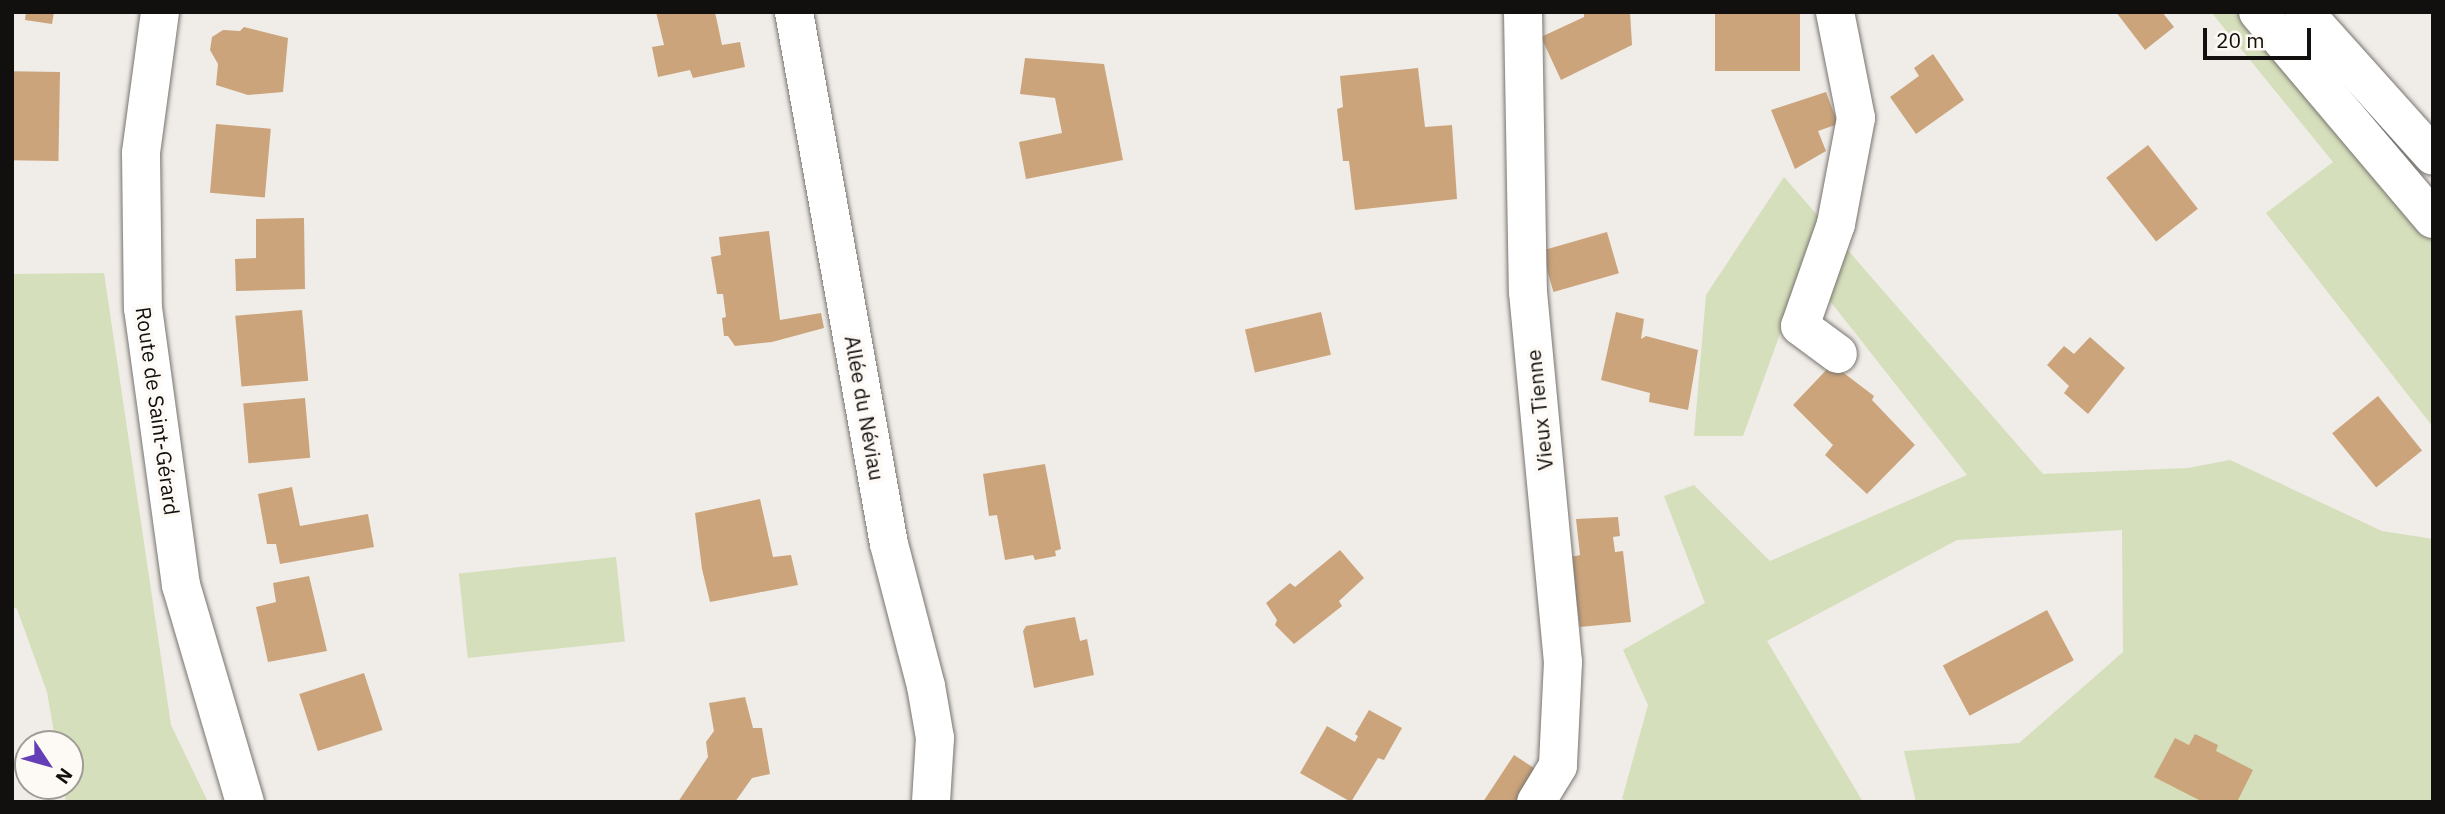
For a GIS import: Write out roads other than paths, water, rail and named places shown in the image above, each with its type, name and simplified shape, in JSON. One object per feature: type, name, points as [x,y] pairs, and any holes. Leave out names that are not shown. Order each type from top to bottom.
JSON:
[{"type":"street","name":"Route de Saint-Gérard","points":[[160,12],[141,153],[143,308],[181,585],[245,802]]},
{"type":"street","name":"Allée du Néviau","points":[[794,12],[889,544],[926,686],[935,738],[931,802]]},
{"type":"street","name":"Vieux Tienne","points":[[1523,12],[1528,292],[1563,662],[1558,766],[1536,802]]},
{"type":"street","points":[[1835,12],[1856,118],[1836,223],[1800,326],[1838,354]]},
{"type":"street","points":[[2259,12],[2433,219]]},
{"type":"street","points":[[2304,12],[2433,156]]}]
